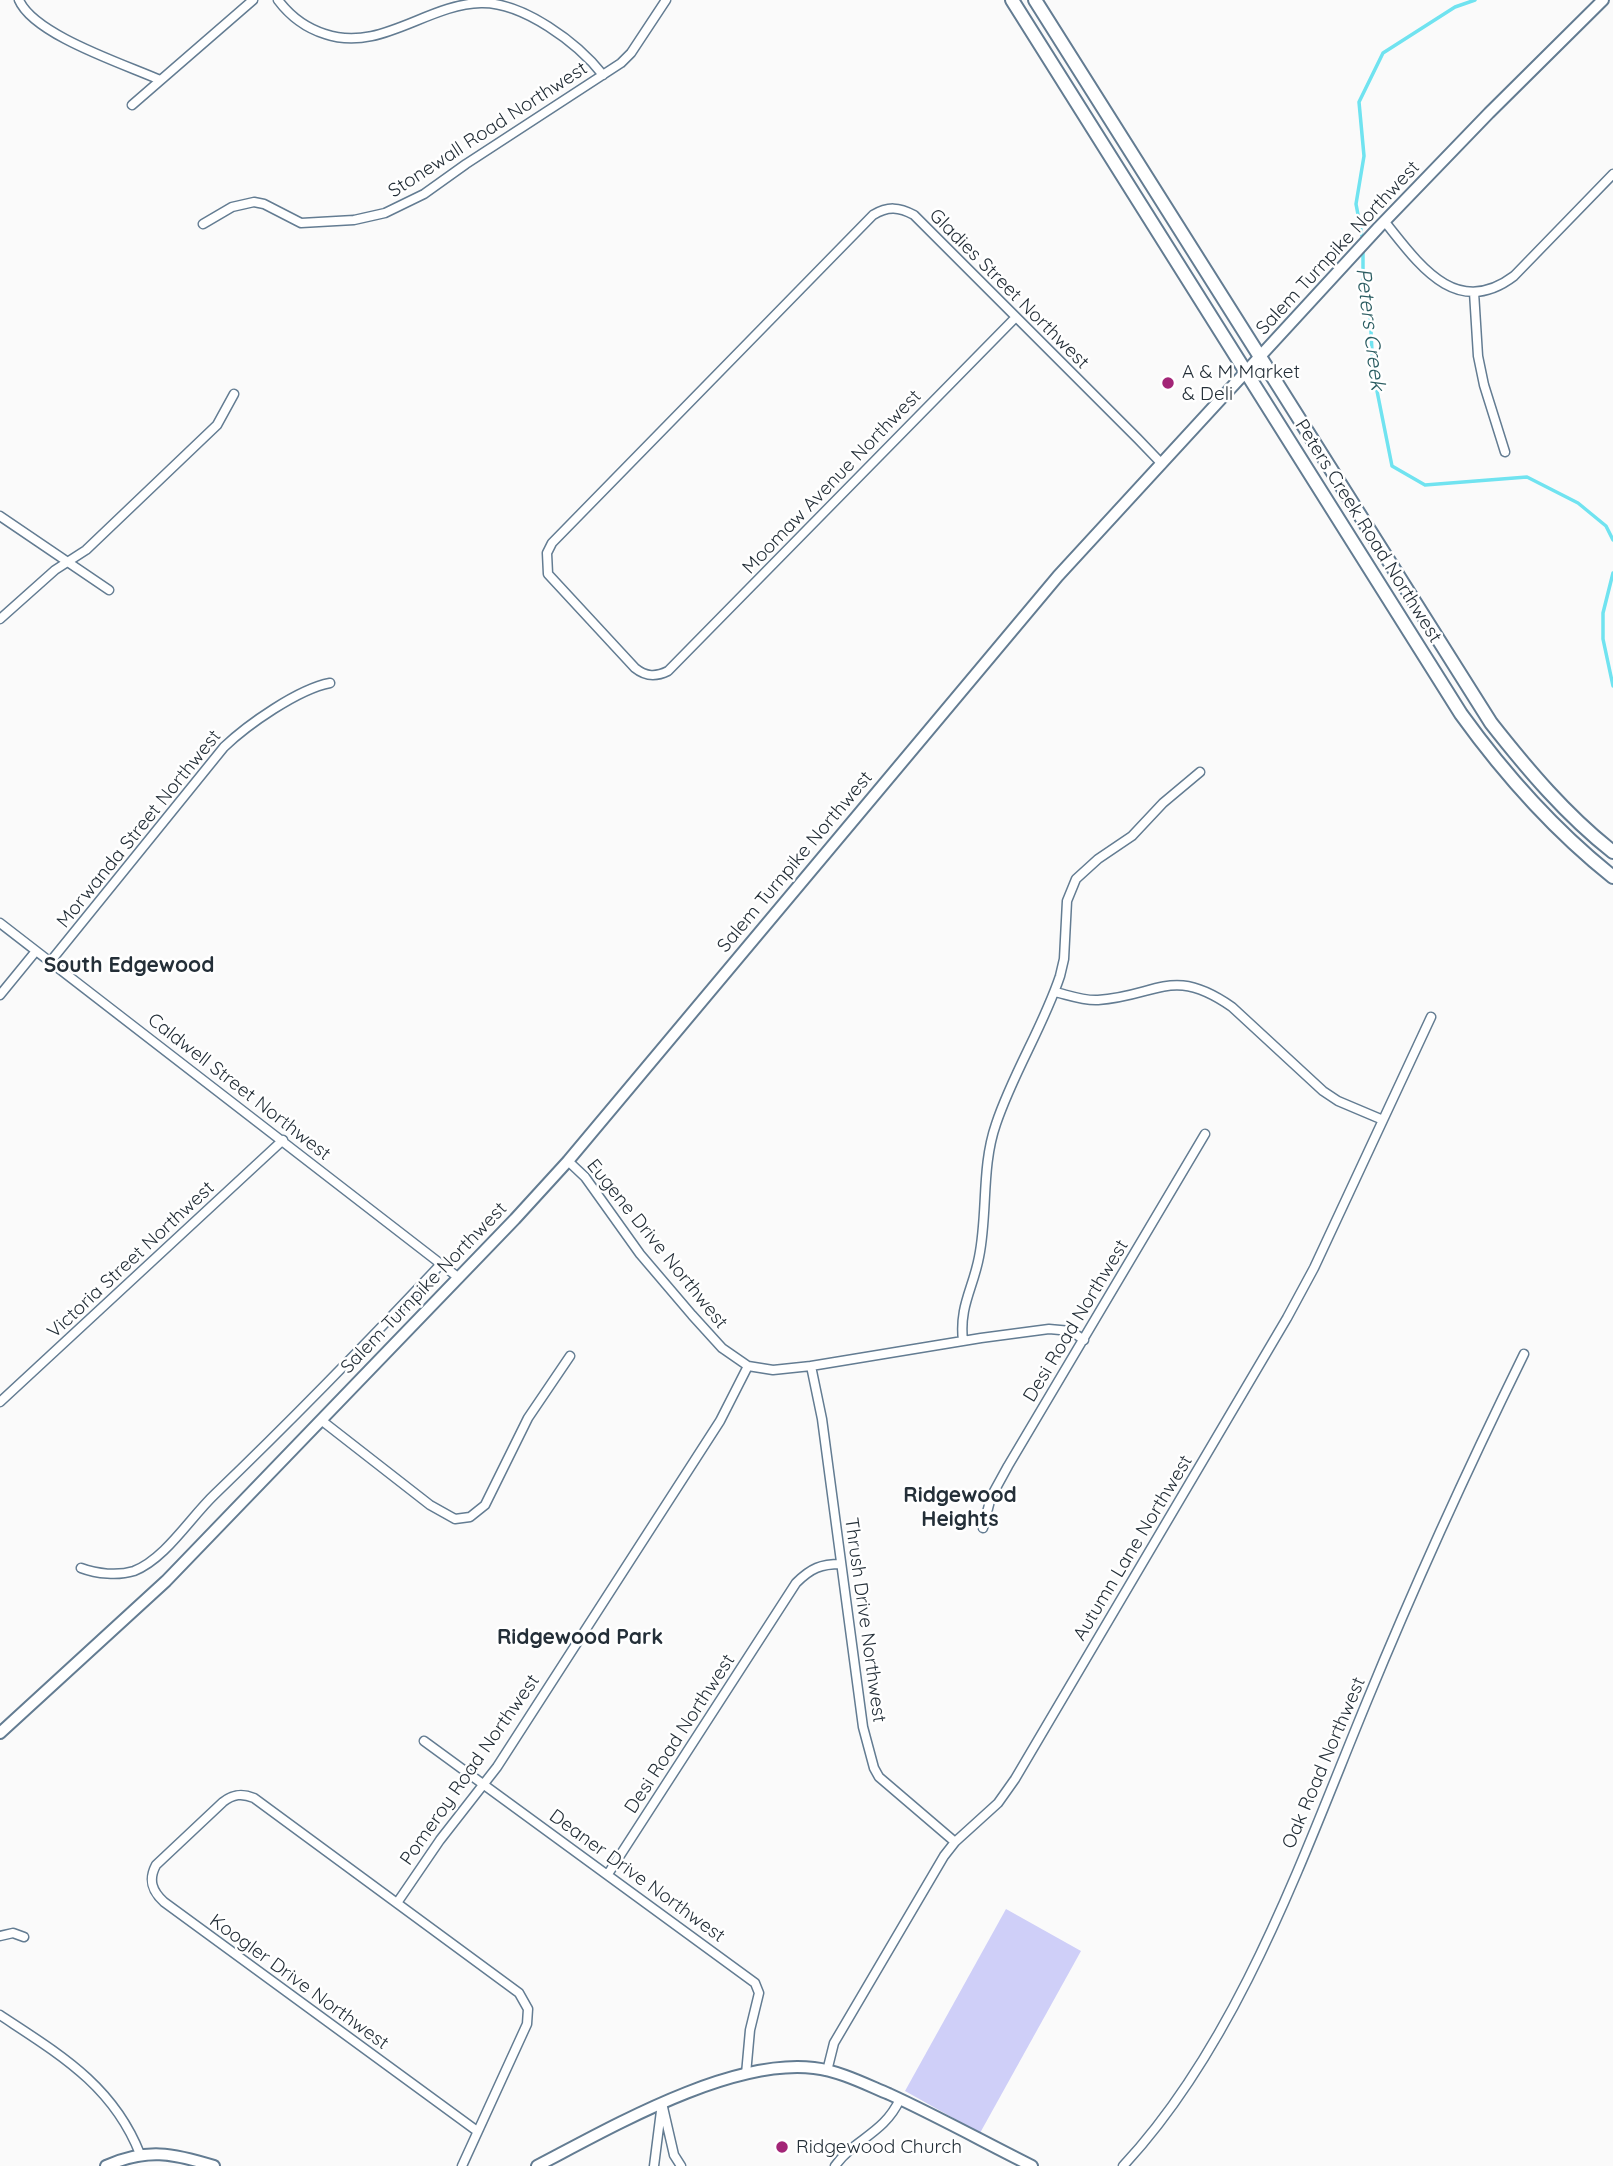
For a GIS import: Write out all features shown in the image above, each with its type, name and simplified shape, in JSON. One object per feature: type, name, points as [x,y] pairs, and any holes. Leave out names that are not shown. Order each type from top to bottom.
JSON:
[{"type":"main road","name":"Peters Creek Road Northwest","points":[[1012,0],[1461,714],[1486,749],[1535,807],[1563,835],[1613,877]]},
{"type":"main road","name":"Peters Creek Road Northwest","points":[[1035,0],[1491,723],[1556,800],[1613,852]]},
{"type":"street","points":[[19,0],[29,16],[51,33],[160,80]]},
{"type":"street","points":[[132,106],[253,0]]},
{"type":"street","points":[[278,0],[291,15],[305,25],[324,34],[348,39],[379,35],[465,5],[495,4],[537,19],[585,56],[603,75]]},
{"type":"street","name":"Stonewall Road Northwest","points":[[203,224],[232,207],[254,202],[264,204],[301,223],[354,220],[395,209],[424,194],[603,75],[631,53],[666,0]]},
{"type":"street","name":"Salem Turnpike Northwest","points":[[0,1733],[143,1604],[459,1278],[568,1161],[1058,576],[1382,224],[1603,0]]},
{"type":"street","points":[[1382,224],[1419,264],[1437,279],[1460,290],[1474,292],[1496,287],[1514,276],[1613,174]]},
{"type":"street","name":"Gladies Street Northwest","points":[[671,667],[653,676],[640,672],[609,642],[548,573],[546,564],[550,545],[873,215],[881,210],[894,207],[914,215],[1162,464]]},
{"type":"street","points":[[1474,292],[1478,356],[1504,452]]},
{"type":"street","name":"Moomaw Avenue Northwest","points":[[671,667],[1016,317]]},
{"type":"street","points":[[0,619],[55,570],[86,550],[217,425],[234,394]]},
{"type":"street","points":[[0,516],[109,590]]},
{"type":"street","name":"Morwanda Street Northwest","points":[[50,962],[234,737],[292,697],[307,689],[330,683]]},
{"type":"street","points":[[963,1341],[962,1314],[976,1271],[984,1229],[989,1147],[1016,1073],[1055,992],[1064,959],[1067,901],[1076,879],[1092,864],[1132,836],[1163,803],[1200,772]]},
{"type":"street","name":"Caldwell Street Northwest","points":[[0,923],[459,1278]]},
{"type":"street","points":[[0,995],[36,951]]},
{"type":"street","points":[[1055,992],[1094,1000],[1156,987],[1184,984],[1196,988],[1216,996],[1232,1007],[1323,1091],[1338,1101],[1383,1121]]},
{"type":"street","name":"Autumn Lane Northwest","points":[[827,2071],[830,2054],[839,2034],[944,1856],[993,1809],[1015,1779],[1268,1351],[1314,1268],[1431,1017]]},
{"type":"street","name":"Desi Road Northwest","points":[[983,1528],[991,1497],[1205,1134]]},
{"type":"street","name":"Victoria Street Northwest","points":[[0,1402],[283,1140]]},
{"type":"street","name":"Eugene Drive Northwest","points":[[568,1161],[585,1177],[640,1254],[692,1315],[722,1348],[748,1366]]},
{"type":"street","points":[[81,1568],[124,1573],[141,1566],[161,1551],[357,1354],[441,1264]]},
{"type":"street","points":[[748,1366],[773,1370],[811,1366],[963,1341],[1062,1329],[1071,1331],[1084,1340]]},
{"type":"street","name":"Oak Road Northwest","points":[[1123,2166],[1188,2081],[1233,2005],[1261,1949],[1468,1467],[1524,1354]]},
{"type":"street","points":[[321,1420],[430,1505],[455,1519],[470,1517],[485,1505],[528,1418],[570,1356]]},
{"type":"street","name":"Pomeroy Road Northwest","points":[[397,1903],[496,1767],[720,1420],[748,1366]]},
{"type":"street","name":"Thrush Drive Northwest","points":[[811,1366],[822,1419],[863,1727],[874,1768],[889,1787],[956,1842]]},
{"type":"street","name":"Desi Road Northwest","points":[[608,1874],[796,1583],[813,1568],[823,1564],[841,1564]]},
{"type":"street","name":"Deaner Drive Northwest","points":[[424,1741],[755,1983],[759,1993],[748,2040],[746,2074]]},
{"type":"street","name":"Koogler Drive Northwest","points":[[397,1903],[254,1798],[246,1795],[231,1796],[156,1865],[152,1872],[152,1888],[164,1902],[477,2131]]},
{"type":"street","points":[[397,1903],[519,1993],[528,2009],[527,2024],[462,2166]]},
{"type":"street","points":[[0,1936],[13,1933],[24,1937]]},
{"type":"street","points":[[0,2015],[90,2079],[113,2103],[140,2154]]},
{"type":"street","points":[[537,2166],[662,2103],[746,2074],[797,2067],[827,2071],[900,2099],[1032,2166]]},
{"type":"street","points":[[835,2166],[846,2153],[887,2120],[900,2099]]},
{"type":"street","points":[[653,2166],[662,2103]]},
{"type":"street","points":[[662,2103],[674,2155],[681,2166]]},
{"type":"street","points":[[106,2166],[140,2154],[156,2153],[214,2166]]},
{"type":"shaded area","points":[[1006,1909],[1081,1951],[980,2133],[905,2091]]},
{"type":"waterway","name":"Peters Creek","points":[[1363,241],[1356,204],[1364,156],[1359,102],[1383,53],[1455,7],[1475,0]]},
{"type":"waterway","name":"Peters Creek","points":[[1363,249],[1363,280],[1370,312],[1373,371],[1392,466],[1425,485],[1527,477],[1578,503],[1606,526],[1613,540]]},
{"type":"waterway","name":"Peters Creek","points":[[1613,573],[1603,613],[1603,639],[1613,686]]},
{"type":"place","name":"A & M Market & Deli","points":[[1168,383]]},
{"type":"place","name":"Ridgewood Church","points":[[782,2147]]},
{"type":"district","name":"South Edgewood","points":[[129,966]]},
{"type":"district","name":"Ridgewood Heights","points":[[960,1508]]},
{"type":"district","name":"Ridgewood Park","points":[[580,1638]]}]
